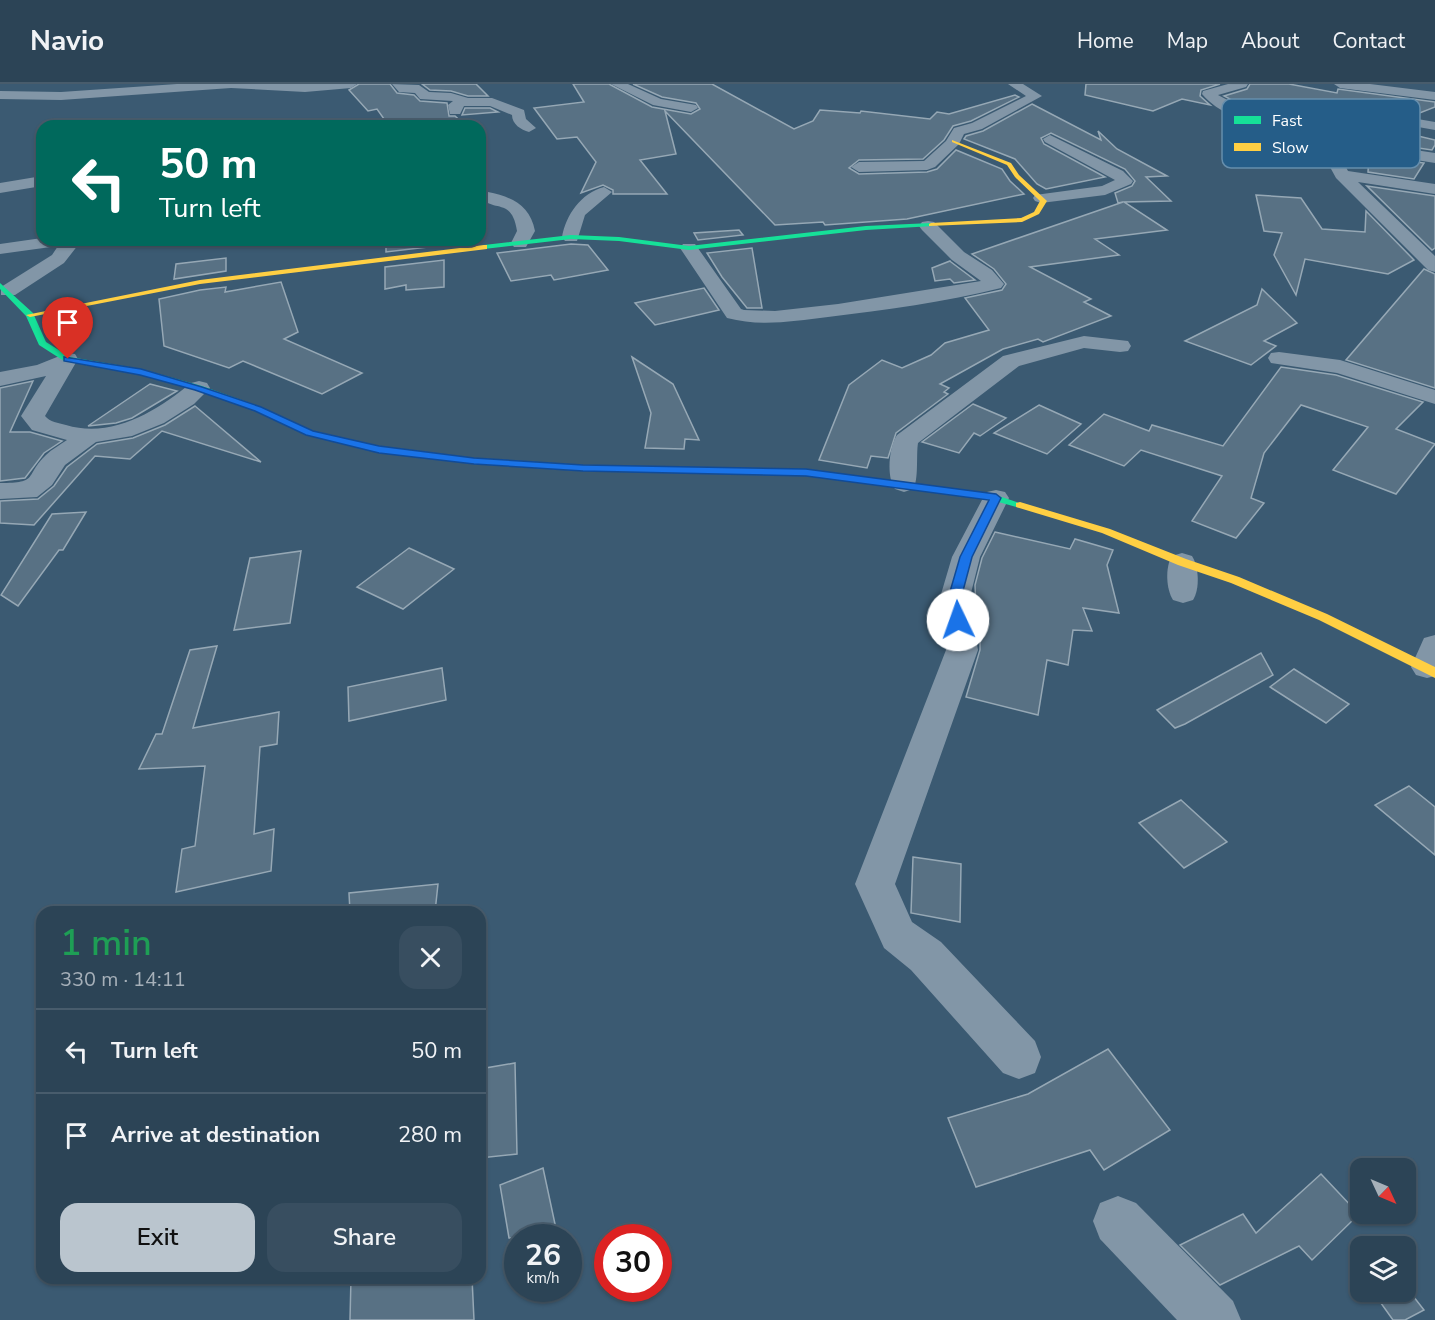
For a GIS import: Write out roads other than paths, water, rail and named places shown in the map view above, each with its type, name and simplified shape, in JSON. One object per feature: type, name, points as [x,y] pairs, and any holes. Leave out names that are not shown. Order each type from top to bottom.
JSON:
[{"type":"street","points":[[80,95],[90,84]]},
{"type":"street","points":[[0,95],[80,95],[231,84],[305,88],[351,84]]},
{"type":"street","points":[[398,84],[404,89],[419,89],[425,96],[452,96],[459,107],[492,102],[519,113],[518,123]]},
{"type":"street","points":[[617,84],[658,102],[691,108]]},
{"type":"street","points":[[859,167],[922,167],[930,164],[954,141],[952,139],[959,131],[977,126],[1036,96],[1014,84]]},
{"type":"street","points":[[1222,104],[1208,94],[1242,84]]},
{"type":"street","points":[[1340,84],[1435,96]]},
{"type":"street","points":[[1420,123],[1435,126]]},
{"type":"street","points":[[1041,198],[1105,190],[1125,182],[1118,174],[1050,139]]},
{"type":"street","points":[[30,315],[200,282],[571,237],[619,239],[689,248],[866,228],[1022,220],[1037,213],[1044,201],[1017,176],[1009,164],[954,141]]},
{"type":"street","points":[[1420,156],[1435,158]]},
{"type":"street","points":[[1338,168],[1342,175],[1435,266]]},
{"type":"street","points":[[1342,175],[1435,189]]},
{"type":"street","points":[[0,188],[36,182]]},
{"type":"street","points":[[571,237],[572,225],[579,210],[604,192]]},
{"type":"street","points":[[488,197],[508,201],[521,212],[526,231],[520,243]]},
{"type":"street","points":[[689,248],[734,314],[747,318],[777,317],[881,305],[994,284],[985,274],[958,256],[928,226]]},
{"type":"street","points":[[1372,229],[1423,234]]},
{"type":"street","points":[[0,249],[36,244]]},
{"type":"street","points":[[68,246],[58,259],[4,288],[30,315],[42,343],[68,359],[141,372],[199,388],[258,409],[309,433],[379,450],[474,461],[583,468],[806,472],[996,498],[1106,531],[1182,562],[1235,580],[1432,662]]},
{"type":"street","points":[[904,484],[903,460],[906,440],[1011,361],[1084,342],[1120,346]]},
{"type":"street","points":[[1279,358],[1340,367],[1435,397]]},
{"type":"street","points":[[0,380],[43,370],[68,359]]},
{"type":"street","points":[[68,359],[33,416],[40,425],[72,434],[111,433],[139,428],[178,406],[199,388]]},
{"type":"street","points":[[0,491],[28,491],[43,480],[55,460],[92,434]]},
{"type":"street","points":[[996,498],[966,557],[954,602],[962,650],[875,884],[898,934],[926,956],[1019,1058]]},
{"type":"street","points":[[1182,562],[1183,593]]},
{"type":"street","points":[[1118,1221],[1214,1320]]}]
